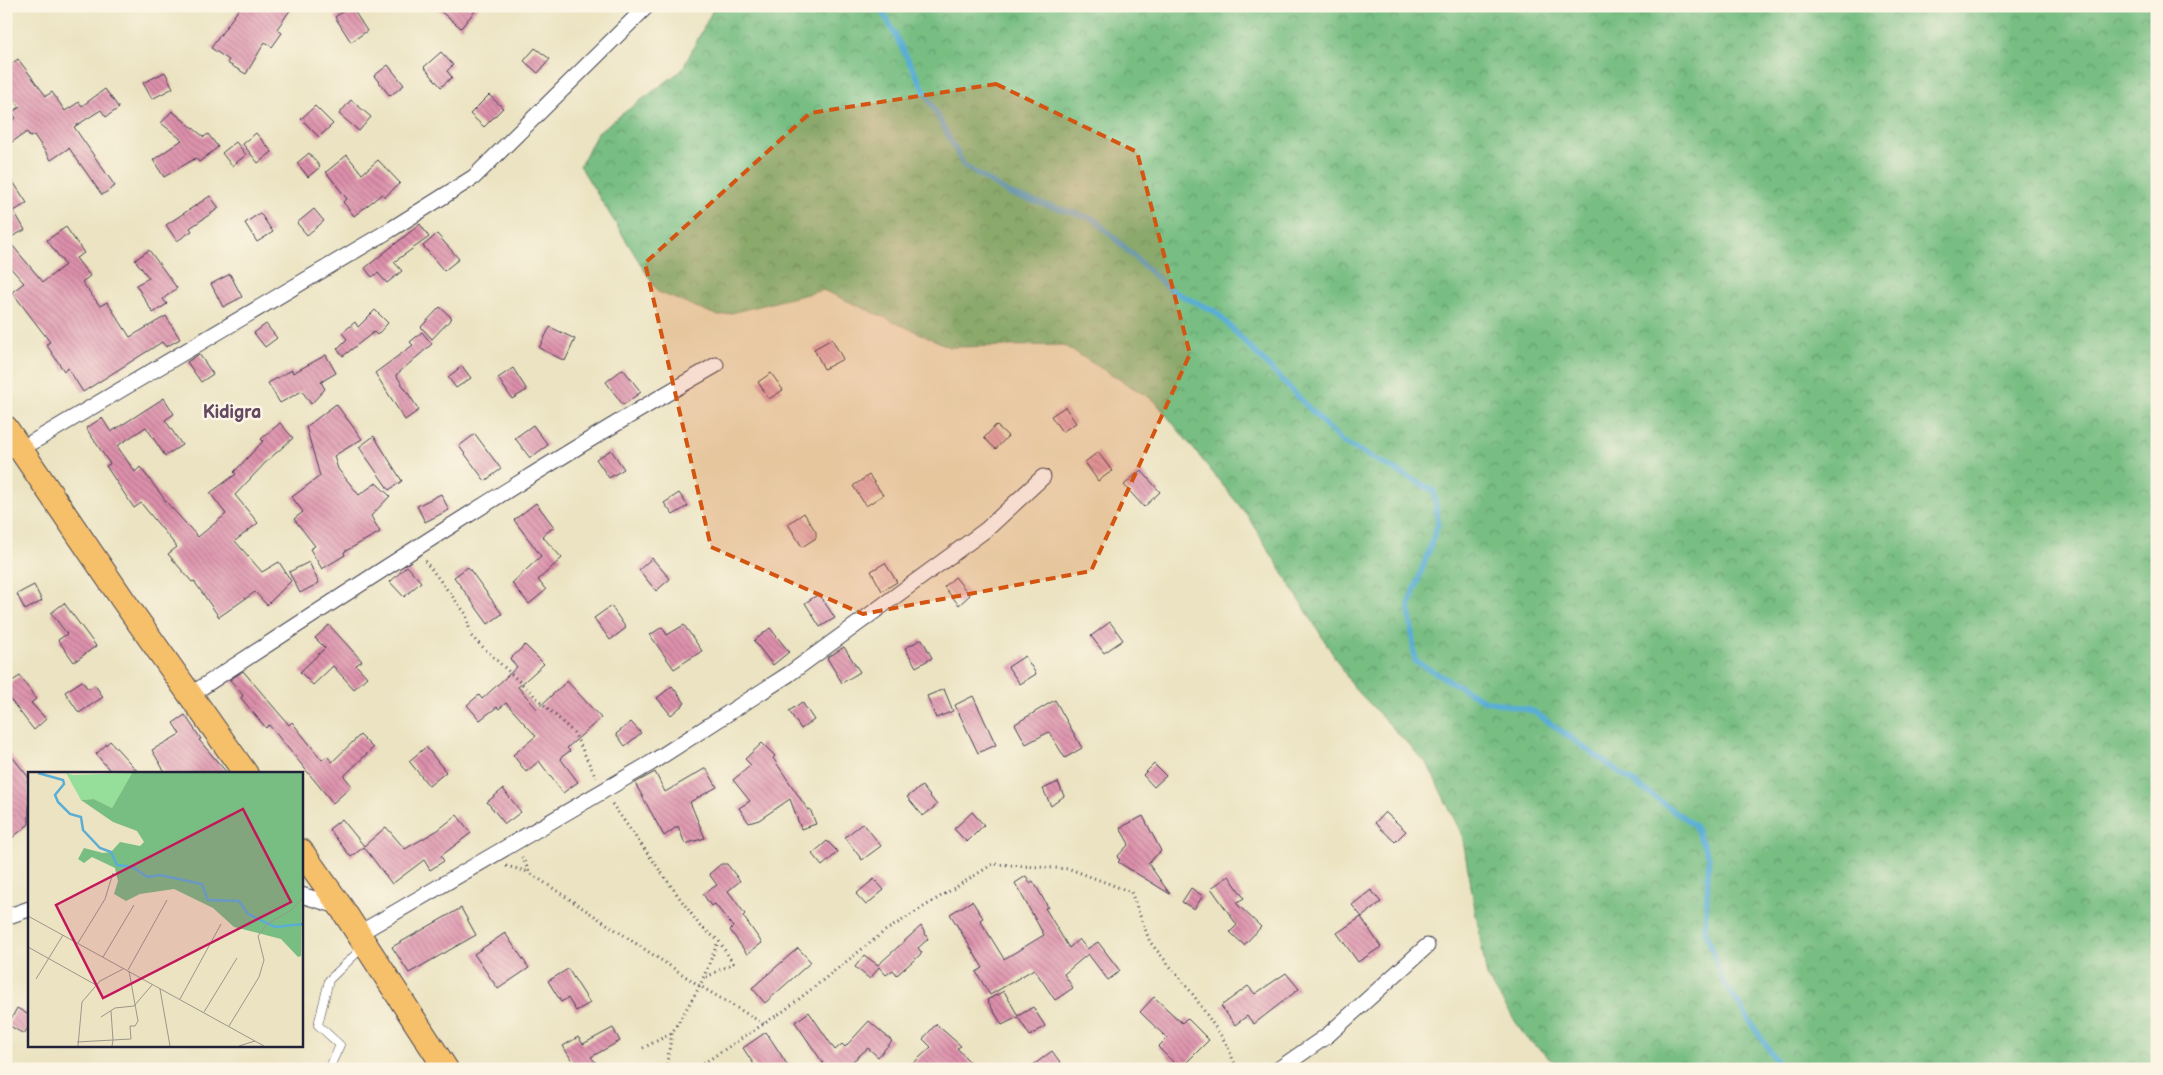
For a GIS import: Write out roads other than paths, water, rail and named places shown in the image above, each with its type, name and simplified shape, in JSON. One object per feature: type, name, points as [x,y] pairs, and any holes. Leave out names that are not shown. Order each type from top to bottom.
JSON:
[{"type":"main road","points":[[6,428],[245,772]]},
{"type":"main road","points":[[302,852],[362,939],[446,1069]]},
{"type":"street","points":[[21,450],[390,230],[474,177],[647,6]]},
{"type":"street","points":[[190,695],[415,548],[652,402],[716,365]]},
{"type":"street","points":[[362,939],[514,843],[651,763],[789,674],[987,529],[1043,477]]},
{"type":"street","points":[[302,895],[341,908]]},
{"type":"street","points":[[6,917],[28,909]]},
{"type":"street","points":[[1279,1069],[1328,1035],[1427,946]]},
{"type":"lane","points":[[329,1069],[340,1045],[318,1025],[329,980],[362,939]]},
{"type":"waterway","points":[[877,6],[881,8],[964,166],[1010,194],[1094,219],[1170,290],[1216,312],[1341,441],[1434,491],[1438,524],[1409,606],[1415,661],[1483,700],[1533,711],[1694,825],[1709,857],[1705,930],[1723,981],[1782,1069]]},
{"type":"district","name":"Kidigra","points":[[232,412]]}]
